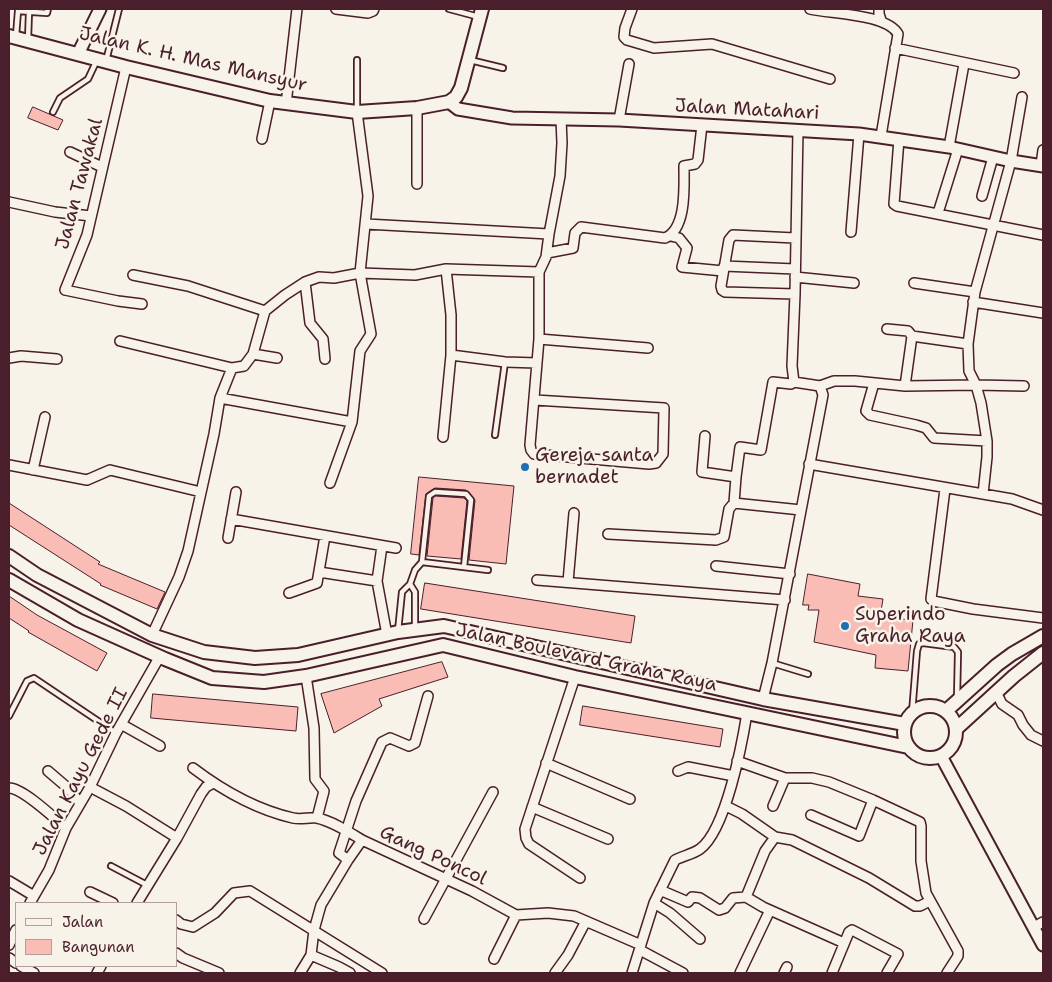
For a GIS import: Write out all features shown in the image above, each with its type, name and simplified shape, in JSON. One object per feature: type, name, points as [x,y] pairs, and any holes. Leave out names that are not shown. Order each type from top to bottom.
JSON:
[{"type":"main road","points":[[449,102],[461,88],[481,13]]},
{"type":"main road","name":"Jalan K. H. Mas Mansyur","points":[[17,38],[126,67],[286,104],[357,112],[417,108],[449,102]]},
{"type":"main road","name":"Jalan Boulevard Graha Raya","points":[[9,556],[37,575],[152,635],[204,652],[255,658],[298,654],[415,629],[444,626],[763,699],[905,724]]},
{"type":"main road","name":"Jalan Boulevard Graha Raya","points":[[9,580],[78,620],[212,678],[264,682],[306,676],[443,645],[575,677],[747,712],[908,748]]},
{"type":"main road","points":[[443,645],[444,626]]},
{"type":"main road","points":[[946,711],[997,665],[1043,636]]},
{"type":"main road","points":[[956,729],[996,692],[1041,655],[1029,645]]},
{"type":"main road","points":[[925,707],[939,708],[946,711],[953,719],[956,729],[956,737],[948,752],[941,756],[927,759],[913,753],[908,748],[904,736],[905,724],[912,713],[925,707]]},
{"type":"street","points":[[78,54],[100,9]]},
{"type":"street","points":[[286,104],[297,9]]},
{"type":"street","points":[[336,9],[368,12],[374,9]]},
{"type":"street","points":[[632,9],[625,28],[624,36],[627,40],[654,48],[712,44],[830,79]]},
{"type":"street","points":[[810,9],[881,20],[898,34],[881,136]]},
{"type":"street","points":[[879,9],[878,14],[881,20]]},
{"type":"street","points":[[895,48],[1014,73]]},
{"type":"street","points":[[619,120],[629,64]]},
{"type":"street","points":[[938,213],[953,148],[964,64]]},
{"type":"street","name":"Jalan Tawakal","points":[[126,67],[91,216],[82,248],[65,290],[142,304]]},
{"type":"street","points":[[983,494],[987,441],[976,385],[969,372],[968,344],[975,292],[1011,160],[1022,97]]},
{"type":"street","points":[[262,139],[270,101]]},
{"type":"street","name":"Jalan Matahari","points":[[449,102],[458,109],[512,118],[619,120],[881,136],[1042,166]]},
{"type":"street","points":[[417,108],[417,184]]},
{"type":"street","points":[[330,483],[352,422],[360,351],[371,334],[360,273],[368,196],[357,112]]},
{"type":"street","points":[[535,400],[664,408],[663,454],[656,463],[649,464],[534,454],[531,450],[539,339],[539,272],[547,254],[560,176],[561,119]]},
{"type":"street","points":[[671,236],[679,224],[683,198],[684,166],[695,164],[698,160],[702,125]]},
{"type":"street","points":[[794,382],[792,366],[798,130]]},
{"type":"street","points":[[851,232],[860,134]]},
{"type":"street","points":[[899,139],[894,204],[1043,235]]},
{"type":"street","points":[[1042,166],[1043,150]]},
{"type":"street","points":[[70,152],[102,167]]},
{"type":"street","points":[[982,196],[993,157]]},
{"type":"street","points":[[9,202],[54,212],[91,216]]},
{"type":"street","points":[[366,224],[549,234]]},
{"type":"street","points":[[547,254],[573,248],[575,233],[581,227],[665,238],[671,236],[679,238],[687,248],[682,268],[795,273],[854,283]]},
{"type":"street","points":[[795,238],[733,235],[729,240],[721,286],[725,292],[795,294]]},
{"type":"street","points":[[443,437],[451,355],[451,315],[446,269]]},
{"type":"street","points":[[120,341],[232,368],[244,366],[253,354],[266,311],[285,295],[305,282],[319,278],[334,278],[360,273],[415,275],[446,269],[539,272]]},
{"type":"street","points":[[132,275],[188,286],[266,311]]},
{"type":"street","points":[[305,282],[310,324],[323,339],[325,359]]},
{"type":"street","points":[[914,283],[975,292]]},
{"type":"street","points":[[973,302],[1043,313]]},
{"type":"street","points":[[887,329],[908,331],[912,336],[968,344]]},
{"type":"street","points":[[905,386],[912,336]]},
{"type":"street","points":[[539,339],[648,348]]},
{"type":"street","points":[[253,354],[277,358]]},
{"type":"street","points":[[451,355],[505,362],[537,362]]},
{"type":"street","points":[[9,358],[21,356],[57,359]]},
{"type":"street","points":[[152,635],[179,577],[188,551],[220,398],[232,368]]},
{"type":"street","points":[[608,534],[716,540],[724,537],[729,509],[734,503],[740,447],[761,450],[773,382],[791,384],[794,382],[820,386],[834,381],[855,380],[905,386],[1024,386]]},
{"type":"street","points":[[874,383],[866,411],[870,416],[926,428],[934,438],[987,441]]},
{"type":"street","points":[[763,699],[790,574],[823,395],[820,386]]},
{"type":"street","points":[[220,398],[352,422]]},
{"type":"street","points":[[33,470],[45,417]]},
{"type":"street","points":[[705,436],[702,472],[736,477]]},
{"type":"street","points":[[809,464],[945,489],[1012,499],[1043,510]]},
{"type":"street","points":[[9,465],[87,480],[110,470],[201,492]]},
{"type":"street","points":[[945,489],[930,599],[973,609],[1043,618]]},
{"type":"street","points":[[228,538],[236,492]]},
{"type":"street","points":[[734,503],[801,510]]},
{"type":"street","points":[[568,582],[574,513]]},
{"type":"street","points":[[231,520],[396,548]]},
{"type":"street","points":[[288,593],[317,583],[325,536]]},
{"type":"street","points":[[382,546],[377,581],[392,634]]},
{"type":"street","points":[[716,566],[790,574]]},
{"type":"street","points":[[319,572],[377,581]]},
{"type":"street","points":[[537,580],[784,600]]},
{"type":"street","name":"Jalan Kayu Gede II","points":[[32,899],[49,870],[66,828],[90,787],[116,733],[160,656]]},
{"type":"street","points":[[306,676],[314,728],[315,779],[324,791],[317,818]]},
{"type":"street","points":[[575,677],[525,830],[529,844],[580,878]]},
{"type":"street","points":[[996,692],[1002,704],[1018,715],[1031,735],[1043,741]]},
{"type":"street","points":[[348,860],[339,853],[356,801],[382,742],[390,738],[409,746],[415,743],[428,696]]},
{"type":"street","points":[[632,973],[654,903],[675,860],[700,849],[713,833],[726,806],[742,744],[747,712]]},
{"type":"street","points":[[121,724],[160,746]]},
{"type":"street","points":[[941,756],[1039,924],[1043,945]]},
{"type":"street","points":[[737,761],[785,778],[812,778],[820,780],[874,800],[916,819],[921,824],[923,880],[930,901],[958,951],[958,956],[947,973]]},
{"type":"street","points":[[546,763],[630,799]]},
{"type":"street","points":[[678,772],[688,767],[734,776]]},
{"type":"street","name":"Gang Poncol","points":[[193,768],[213,783],[265,809],[295,818],[317,818],[346,830],[362,840],[472,891],[516,915]]},
{"type":"street","points":[[48,771],[69,789],[80,803]]},
{"type":"street","points":[[773,806],[785,778]]},
{"type":"street","points":[[139,901],[201,794],[206,787],[213,783]]},
{"type":"street","points":[[90,787],[126,806],[177,838]]},
{"type":"street","points":[[9,788],[14,788],[34,802],[66,828]]},
{"type":"street","points":[[424,919],[444,879],[493,792]]},
{"type":"street","points":[[811,815],[859,836],[874,800]]},
{"type":"street","points":[[726,806],[742,814],[775,837],[792,840],[869,878],[915,906],[920,906],[930,901]]},
{"type":"street","points":[[532,807],[608,839]]},
{"type":"street","points":[[746,897],[765,851],[775,837]]},
{"type":"street","points":[[300,973],[311,955],[314,930],[321,905],[362,840]]},
{"type":"street","points":[[9,881],[32,899]]},
{"type":"street","points":[[660,890],[688,902],[692,898],[700,898],[719,910],[725,908],[733,898],[746,897],[770,910],[844,943]]},
{"type":"street","points":[[90,892],[111,902]]},
{"type":"street","points":[[178,921],[193,926],[215,913],[234,893],[250,892],[382,973]]},
{"type":"street","points":[[654,903],[670,913],[700,939]]},
{"type":"street","points":[[740,973],[770,910]]},
{"type":"street","points":[[494,959],[516,915],[548,913],[574,916],[586,921],[640,948],[683,973]]},
{"type":"street","points":[[555,973],[568,955],[586,921]]},
{"type":"street","points":[[835,972],[844,943],[849,932],[852,930],[898,954],[887,973]]},
{"type":"street","points":[[9,945],[15,932]]},
{"type":"street","points":[[178,954],[219,973]]},
{"type":"street","points":[[311,955],[339,966],[350,973]]},
{"type":"street","points":[[23,967],[34,973]]},
{"type":"lane","points":[[17,38],[18,10],[47,13],[48,9]]},
{"type":"lane","points":[[53,112],[60,98],[88,79],[102,61],[118,9]]},
{"type":"lane","points":[[449,9],[481,13]]},
{"type":"lane","points":[[17,38],[29,12]]},
{"type":"lane","points":[[469,59],[503,68]]},
{"type":"lane","points":[[357,60],[357,112]]},
{"type":"lane","points":[[495,436],[505,362]]},
{"type":"lane","points":[[392,634],[402,592],[410,584],[415,570],[422,562],[429,496],[435,492],[466,494],[471,500],[464,567]]},
{"type":"lane","points":[[422,562],[488,570]]},
{"type":"lane","points":[[410,584],[415,592],[415,629]]},
{"type":"lane","points":[[402,592],[415,592]]},
{"type":"lane","points":[[912,713],[919,644],[954,647],[958,652],[957,701]]},
{"type":"lane","points":[[772,663],[808,674]]},
{"type":"lane","points":[[9,716],[26,681],[34,678],[116,733]]},
{"type":"lane","points":[[111,866],[148,886]]},
{"type":"building","points":[[33,107],[63,120],[58,130],[28,118]]},
{"type":"building","points":[[419,477],[514,486],[506,564],[469,560],[475,500],[466,490],[435,488],[426,494],[419,555],[411,554]]},
{"type":"building","points":[[436,496],[464,498],[467,501],[461,559],[427,556],[433,498]]},
{"type":"building","points":[[9,503],[100,562],[98,564],[165,592],[157,609],[100,585],[9,525]]},
{"type":"building","name":"Superindo Graha Raya","points":[[808,574],[860,584],[858,596],[883,599],[880,617],[913,620],[908,671],[875,668],[876,655],[814,642],[819,610],[808,610],[809,605],[803,605]]},
{"type":"building","points":[[425,583],[635,616],[631,643],[421,609]]},
{"type":"building","points":[[9,596],[37,615],[107,653],[97,671],[28,632],[9,618]]},
{"type":"building","points":[[442,662],[448,677],[379,699],[382,706],[334,733],[321,694]]},
{"type":"building","points":[[153,694],[298,707],[296,731],[151,718]]},
{"type":"building","points":[[583,706],[723,729],[720,747],[580,725]]},
{"type":"place","name":"Gereja santa bernadet","points":[[525,467]]},
{"type":"place","name":"Superindo Graha Raya","points":[[845,626]]}]
